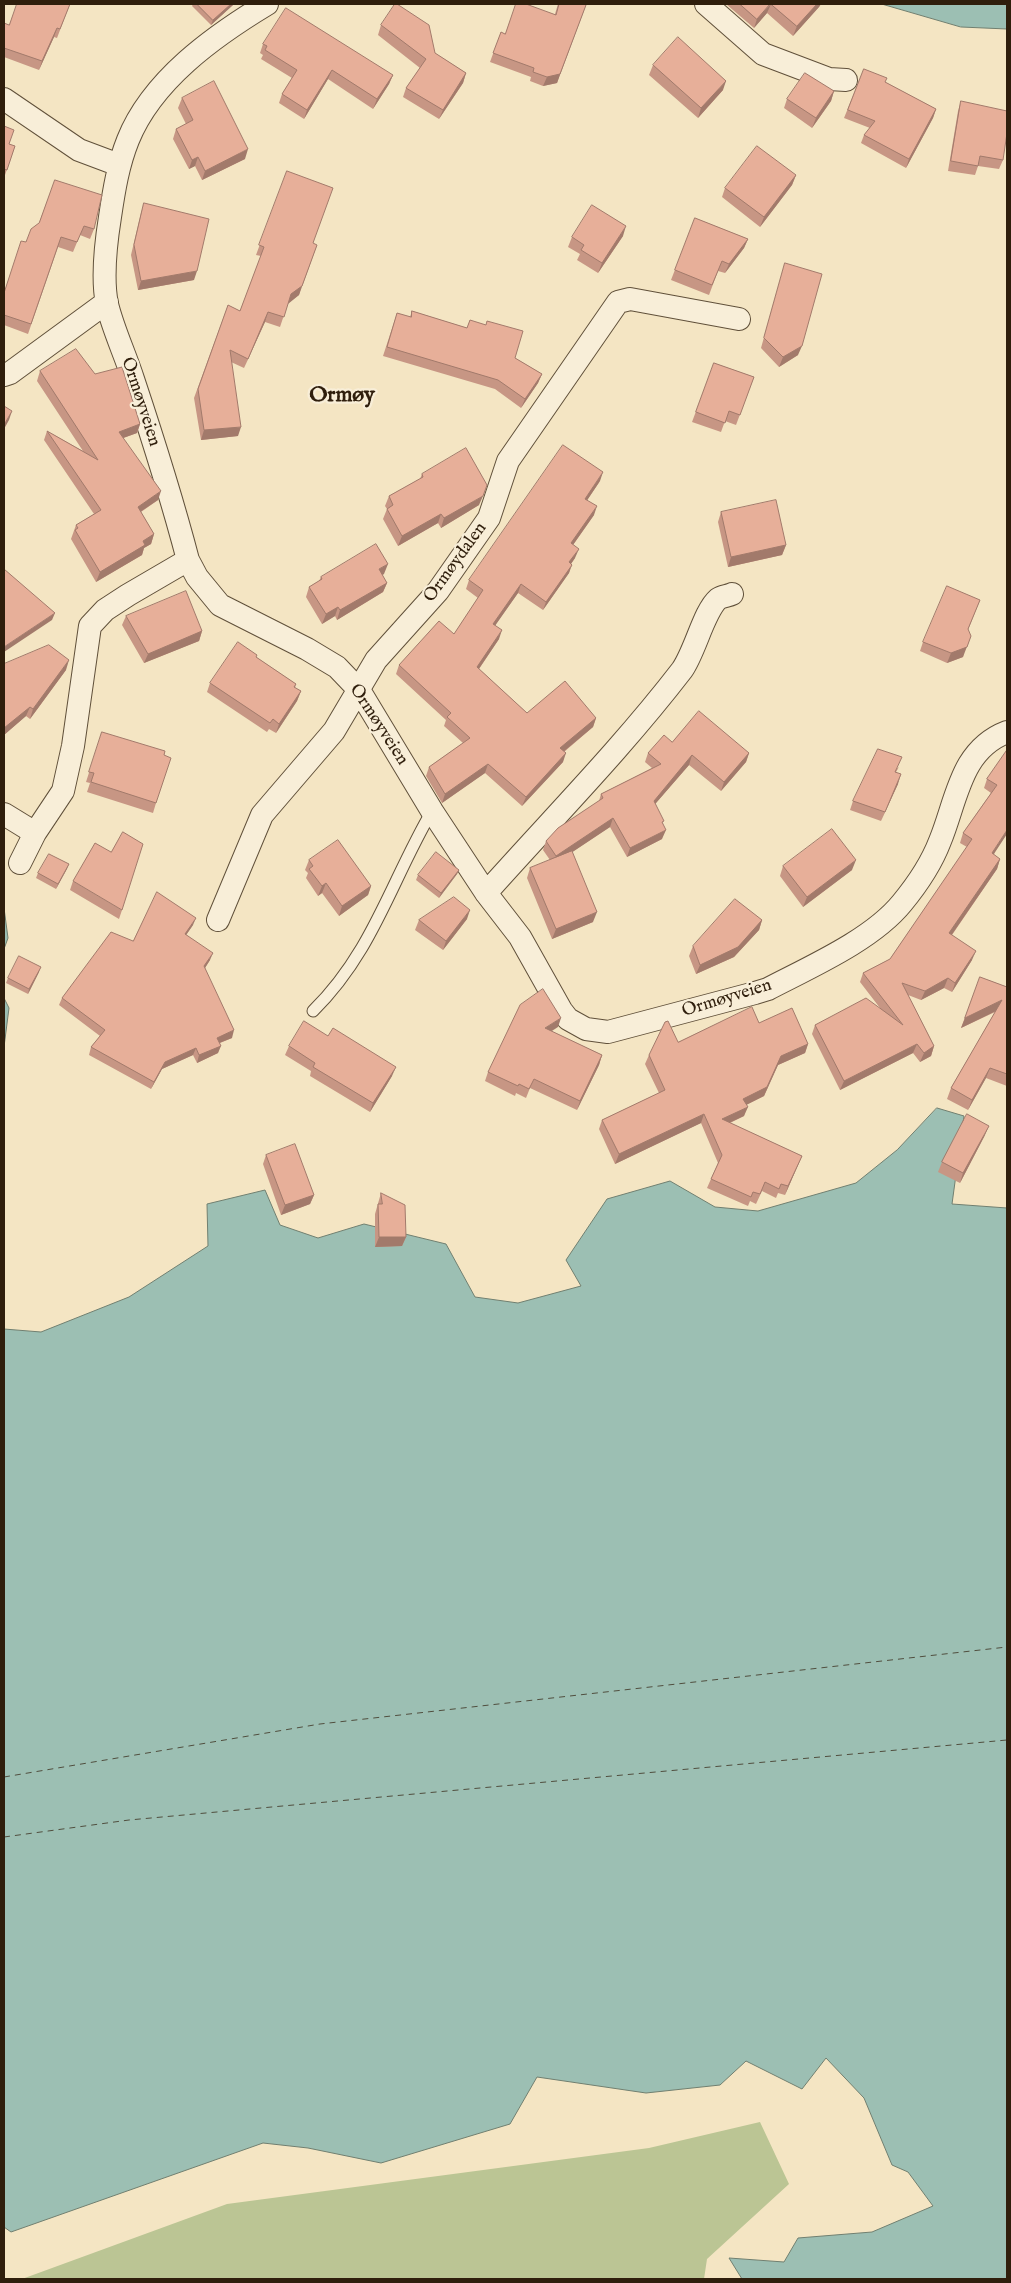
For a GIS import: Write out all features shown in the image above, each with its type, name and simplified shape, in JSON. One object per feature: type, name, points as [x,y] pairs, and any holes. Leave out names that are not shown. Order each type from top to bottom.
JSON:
[{"type":"street","name":"Ormøyveien","points":[[267,4],[208,44],[167,82],[139,120],[129,138],[119,165],[106,241],[107,302],[153,440],[188,560],[197,577],[220,605],[315,654],[336,667],[358,690],[432,811],[486,893],[520,937],[561,1010],[568,1018],[586,1029],[608,1032],[623,1030],[768,989],[868,934],[892,915],[916,883],[940,842],[956,790],[967,766],[985,744],[1007,732]]},
{"type":"street","points":[[706,4],[763,54],[829,80],[846,80]]},
{"type":"street","points":[[4,99],[79,150],[119,165]]},
{"type":"street","name":"Ormøydalen","points":[[218,920],[262,815],[334,731],[376,660],[438,591],[489,518],[508,461],[618,302],[624,299],[638,300],[739,319]]},
{"type":"street","points":[[4,375],[15,370],[107,302]]},
{"type":"street","points":[[20,863],[35,834],[63,791],[73,746],[90,626],[105,610],[188,560]]},
{"type":"street","points":[[486,893],[601,767],[669,686],[687,663],[712,606],[719,598],[732,594]]},
{"type":"street","points":[[4,814],[35,834]]},
{"type":"lane","points":[[313,1011],[336,989],[374,931],[414,843],[432,811]]},
{"type":"green space","points":[[760,2122],[789,2184],[707,2259],[704,2279],[22,2279],[227,2204],[649,2148]]},
{"type":"water","points":[[882,4],[1007,4],[1007,29],[961,27]]},
{"type":"water","points":[[4,908],[8,938],[4,949]]},
{"type":"water","points":[[4,998],[9,1008],[4,1047]]},
{"type":"water","points":[[937,1108],[964,1116],[952,1204],[1007,1208],[1007,2279],[742,2279],[729,2258],[784,2262],[798,2238],[872,2232],[933,2206],[908,2172],[892,2165],[864,2098],[826,2058],[802,2089],[746,2061],[720,2085],[646,2093],[537,2077],[510,2124],[381,2163],[308,2148],[263,2143],[11,2232],[4,2227],[4,1329],[41,1332],[129,1297],[208,1246],[207,1204],[265,1190],[280,1225],[318,1238],[364,1224],[446,1244],[475,1297],[518,1303],[581,1286],[566,1260],[607,1199],[670,1181],[715,1207],[758,1211],[856,1183],[897,1150]]},
{"type":"building","points":[[17,4],[70,4],[60,29],[57,28],[42,61],[4,48],[4,23],[9,25]]},
{"type":"building","points":[[197,4],[231,4],[213,20]]},
{"type":"building","points":[[395,4],[429,25],[435,53],[466,73],[443,110],[406,88],[426,59],[381,25]]},
{"type":"building","points":[[516,4],[526,4],[556,15],[559,4],[586,5],[560,74],[547,77],[533,72],[534,68],[493,53],[501,32],[505,34]]},
{"type":"building","points":[[740,4],[770,4],[757,19]]},
{"type":"building","points":[[771,4],[817,4],[797,26]]},
{"type":"building","points":[[286,8],[393,75],[377,99],[332,70],[307,110],[282,94],[297,70],[265,50],[267,46],[263,44]]},
{"type":"building","points":[[678,37],[726,81],[701,108],[653,65]]},
{"type":"building","points":[[864,69],[887,78],[885,82],[936,109],[909,159],[864,135],[875,121],[848,110]]},
{"type":"building","points":[[805,73],[834,91],[816,118],[787,99]]},
{"type":"building","points":[[214,81],[248,149],[205,171],[198,157],[192,160],[176,129],[193,120],[182,98]]},
{"type":"building","points":[[961,101],[1007,111],[1007,133],[1003,160],[980,156],[978,166],[951,161]]},
{"type":"building","points":[[4,126],[14,130],[9,144],[15,146],[7,170],[4,169]]},
{"type":"building","points":[[757,146],[796,175],[764,217],[725,188]]},
{"type":"building","points":[[287,171],[333,188],[313,243],[317,245],[302,286],[291,294],[284,317],[268,312],[248,359],[230,350],[241,427],[204,430],[198,389],[228,305],[240,311],[264,247],[259,245]]},
{"type":"building","points":[[55,180],[102,195],[94,229],[84,226],[77,242],[61,237],[31,324],[4,315],[4,293],[21,241],[26,242],[31,229],[39,223]]},
{"type":"building","points":[[144,203],[209,219],[197,271],[141,281],[134,245]]},
{"type":"building","points":[[592,205],[626,226],[602,263],[581,250],[584,245],[572,237]]},
{"type":"building","points":[[695,218],[748,239],[729,264],[722,261],[712,285],[675,270]]},
{"type":"building","points":[[785,263],[822,274],[802,346],[783,357],[764,338]]},
{"type":"building","points":[[412,311],[467,328],[470,320],[486,325],[487,321],[523,331],[515,358],[542,374],[525,399],[498,380],[387,347],[397,313],[411,317]]},
{"type":"building","points":[[76,349],[95,374],[122,367],[140,424],[119,432],[161,491],[138,507],[154,534],[143,541],[145,545],[100,572],[75,530],[78,528],[76,525],[101,510],[47,431],[98,460],[40,371]]},
{"type":"building","points":[[714,363],[754,377],[740,415],[729,411],[725,423],[696,412]]},
{"type":"building","points":[[4,406],[12,411],[4,425]]},
{"type":"building","points":[[563,445],[603,472],[585,499],[597,506],[571,543],[579,549],[569,562],[572,565],[546,602],[521,584],[493,624],[502,630],[477,667],[527,713],[565,681],[596,718],[560,748],[566,753],[526,797],[488,764],[445,794],[429,767],[470,738],[447,717],[451,713],[399,665],[439,621],[454,634],[483,590],[469,580]]},
{"type":"building","points":[[466,448],[487,485],[483,496],[444,518],[441,514],[402,536],[387,509],[393,505],[389,496],[423,477],[422,474]]},
{"type":"building","points":[[776,500],[786,545],[731,557],[721,512]]},
{"type":"building","points":[[376,544],[388,564],[379,569],[387,583],[340,610],[338,607],[326,614],[309,587],[322,579],[321,577]]},
{"type":"building","points":[[4,569],[55,613],[4,647]]},
{"type":"building","points":[[947,586],[980,600],[968,629],[971,636],[967,647],[951,653],[923,642]]},
{"type":"building","points":[[186,591],[202,631],[148,654],[126,616]]},
{"type":"building","points":[[238,642],[257,655],[256,657],[296,684],[294,687],[301,691],[279,724],[273,719],[270,723],[210,683]]},
{"type":"building","points":[[49,645],[69,660],[33,709],[30,707],[4,728],[4,664]]},
{"type":"building","points":[[699,711],[749,753],[724,782],[692,755],[654,801],[664,821],[662,822],[666,830],[630,848],[613,818],[556,856],[546,841],[558,828],[603,798],[601,794],[661,764],[648,753],[664,735],[672,742]]},
{"type":"building","points":[[102,732],[165,751],[164,755],[171,758],[156,803],[91,782],[94,773],[89,772]]},
{"type":"building","points":[[878,749],[902,757],[895,772],[901,774],[885,812],[853,801]]},
{"type":"building","points":[[1007,750],[1007,830],[992,853],[1000,859],[949,933],[976,951],[955,983],[948,978],[925,991],[902,983],[934,1046],[924,1053],[917,1044],[844,1081],[815,1025],[866,998],[903,1025],[863,973],[890,959],[972,839],[963,833],[997,785],[987,779]]},
{"type":"building","points":[[832,829],[856,860],[807,897],[783,866]]},
{"type":"building","points":[[123,832],[143,844],[122,910],[73,881],[95,843],[111,852]]},
{"type":"building","points":[[338,840],[371,886],[342,906],[326,883],[322,886],[309,869],[313,866],[309,860]]},
{"type":"building","points":[[572,851],[597,912],[556,929],[530,868]]},
{"type":"building","points":[[436,852],[459,870],[441,893],[418,875]]},
{"type":"building","points":[[49,854],[69,864],[58,884],[38,873]]},
{"type":"building","points":[[157,892],[196,918],[185,934],[213,953],[204,966],[234,1030],[217,1038],[221,1046],[199,1055],[196,1048],[165,1062],[154,1082],[91,1047],[105,1030],[62,998],[111,932],[133,941]]},
{"type":"building","points":[[454,897],[470,910],[446,941],[419,920]]},
{"type":"building","points":[[735,899],[762,920],[738,947],[700,965],[693,946]]},
{"type":"building","points":[[19,956],[41,967],[29,989],[8,978]]},
{"type":"building","points":[[980,977],[1007,987],[1007,1074],[990,1068],[972,1100],[951,1088],[1002,1000],[965,1018]]},
{"type":"building","points":[[543,989],[561,1018],[545,1028],[602,1055],[580,1101],[534,1079],[529,1089],[488,1072],[520,1005]]},
{"type":"building","points":[[752,1007],[759,1023],[792,1008],[808,1044],[781,1056],[767,1087],[743,1099],[748,1107],[722,1119],[802,1156],[788,1186],[781,1184],[779,1189],[765,1182],[760,1194],[753,1192],[751,1197],[711,1179],[722,1155],[704,1114],[619,1154],[602,1120],[665,1090],[649,1055],[665,1022],[668,1021],[678,1042]]},
{"type":"building","points":[[304,1021],[328,1036],[333,1028],[396,1067],[373,1103],[313,1067],[315,1063],[289,1046]]},
{"type":"building","points":[[967,1114],[989,1126],[963,1173],[942,1162]]},
{"type":"building","points":[[295,1144],[314,1195],[285,1205],[266,1155]]},
{"type":"building","points":[[381,1193],[405,1205],[406,1237],[379,1237],[378,1204],[382,1204]]},
{"type":"ferry route","points":[[4,1777],[320,1724],[1007,1647]]},
{"type":"ferry route","points":[[4,1837],[129,1820],[1007,1740]]},
{"type":"district","name":"Ormøy","points":[[342,396]]}]
